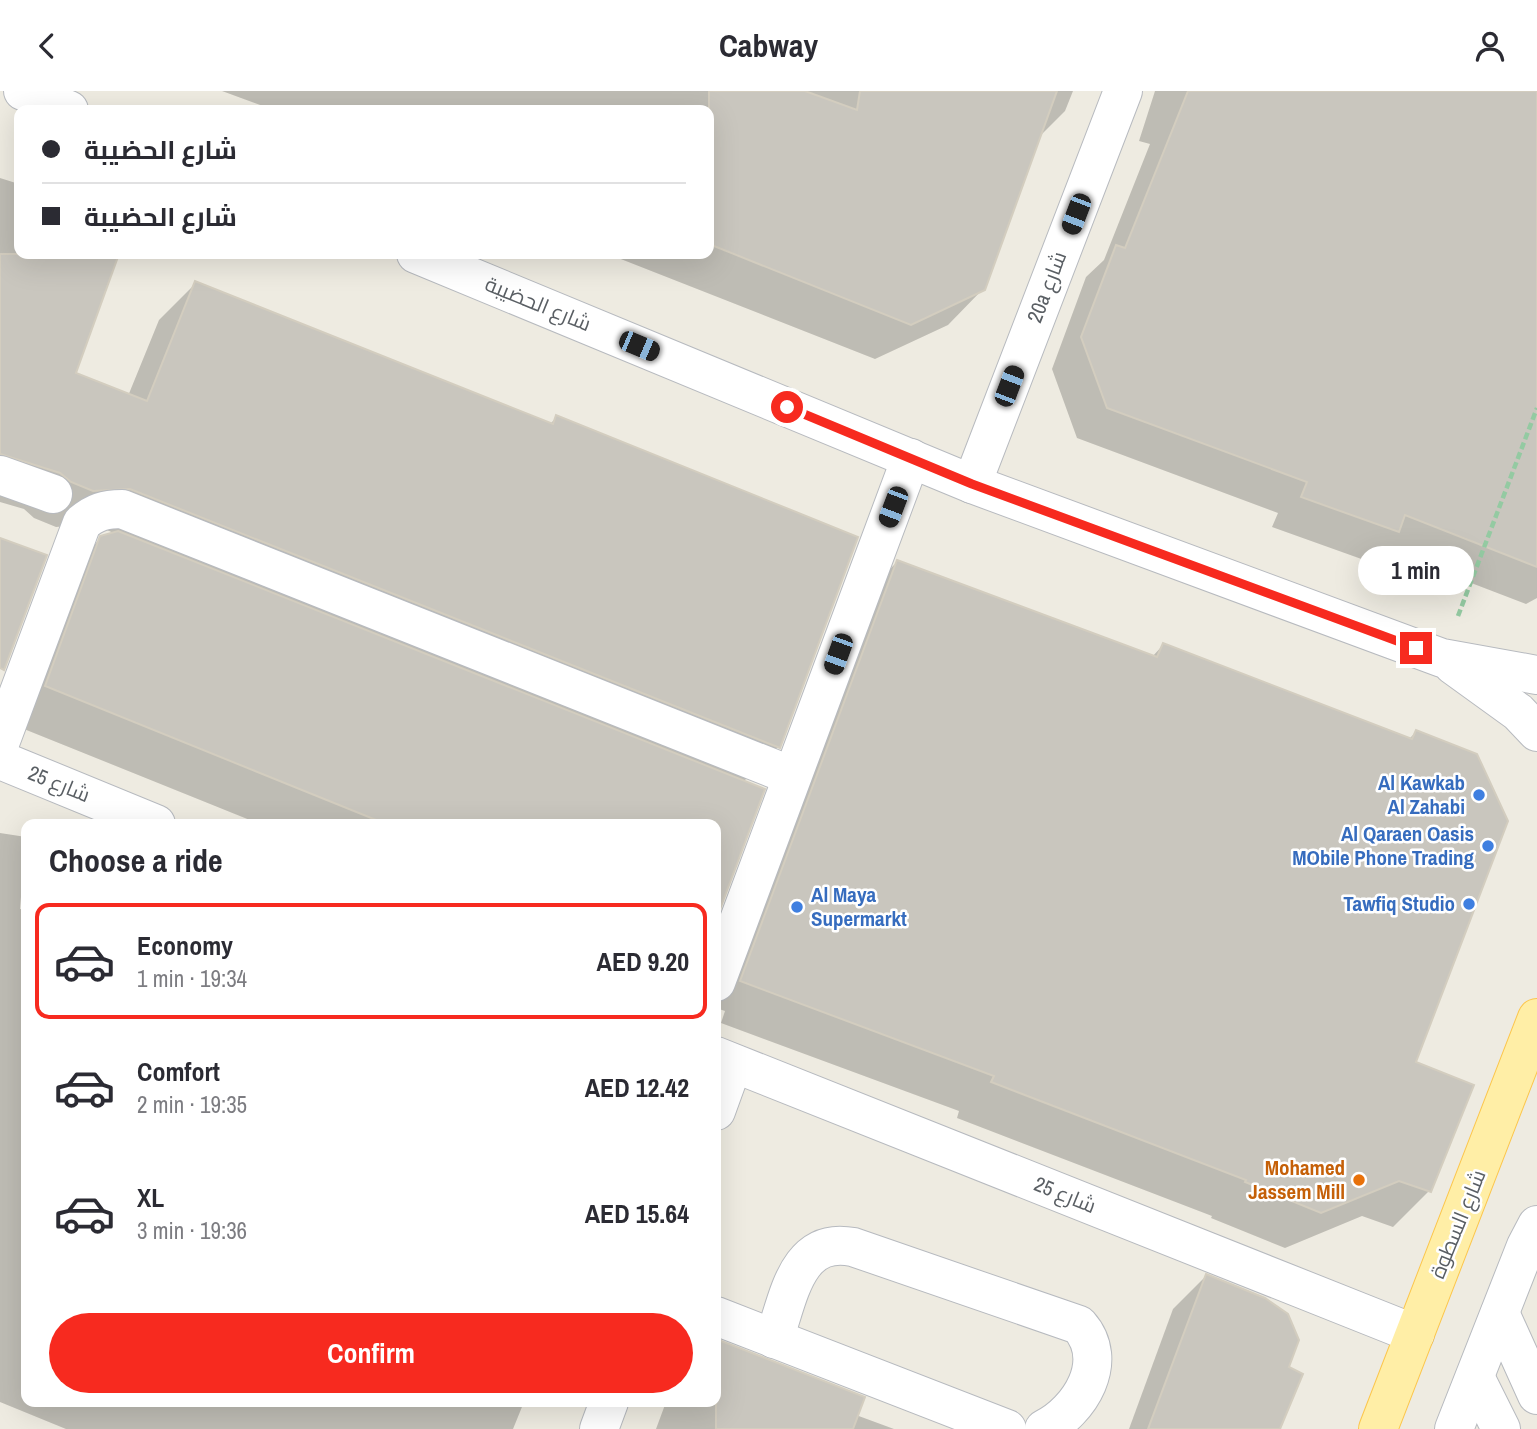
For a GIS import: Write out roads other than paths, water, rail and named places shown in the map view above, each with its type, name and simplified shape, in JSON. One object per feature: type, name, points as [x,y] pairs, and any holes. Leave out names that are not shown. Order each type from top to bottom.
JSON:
[{"type":"main road","name":"شارع السطوة","points":[[1378,1429],[1537,1018]]},
{"type":"street","points":[[23,91],[57,105]]},
{"type":"street","name":"20a شارع","points":[[972,484],[1123,91]]},
{"type":"street","name":"شارع الحضيبة","points":[[428,259],[972,484],[1442,658],[1537,675]]},
{"type":"street","points":[[721,968],[911,458]]},
{"type":"street","points":[[0,475],[53,495]]},
{"type":"street","points":[[0,743],[82,523],[93,514],[107,509],[122,509],[792,776]]},
{"type":"street","name":"شارع الحضيبة","points":[[1442,658],[1518,712],[1537,732]]},
{"type":"street","name":"شارع 25","points":[[0,760],[144,819]]},
{"type":"street","points":[[721,1083],[725,1060]]},
{"type":"street","name":"شارع 25","points":[[725,1060],[1415,1334]]},
{"type":"street","points":[[774,1339],[799,1271],[808,1257],[821,1248],[837,1244],[853,1247],[1079,1325],[1091,1343],[1094,1364],[1066,1423]]},
{"type":"street","points":[[1454,1429],[1500,1313],[1532,1254]]},
{"type":"street","points":[[1500,1313],[1537,1395]]},
{"type":"street","points":[[721,1318],[1007,1429]]},
{"type":"street","points":[[1475,1377],[1501,1429]]},
{"type":"street","points":[[599,1429],[607,1407]]},
{"type":"place","name":"Al Kawkab Al Zahabi","points":[[1479,795]]},
{"type":"place","name":"Al Qaraen Oasis MObile Phone Trading","points":[[1488,846]]},
{"type":"place","name":"Tawfiq Studio","points":[[1469,904]]},
{"type":"place","name":"Al Maya Supermarkt","points":[[797,907]]},
{"type":"place","name":"Mohamed Jassem Mill","points":[[1359,1180]]}]
